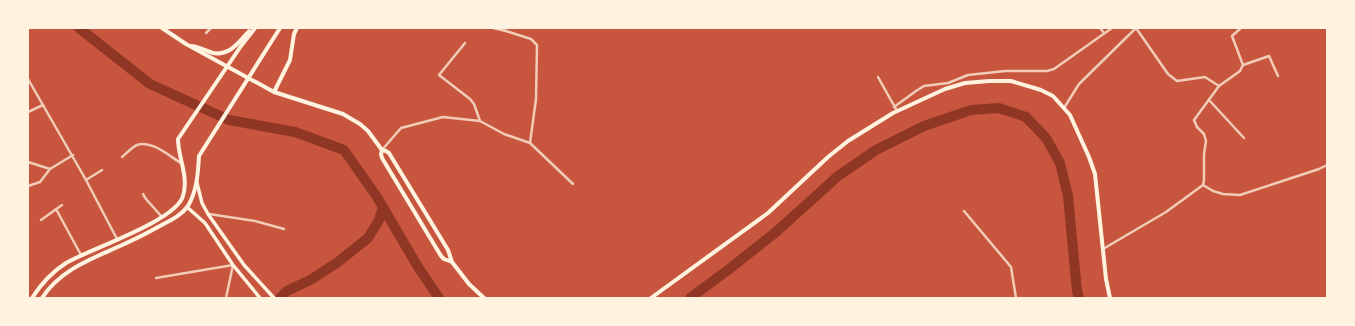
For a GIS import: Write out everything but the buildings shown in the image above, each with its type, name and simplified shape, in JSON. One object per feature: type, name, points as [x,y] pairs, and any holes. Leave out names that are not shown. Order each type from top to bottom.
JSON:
[{"type":"main road","points":[[162,28],[186,44],[274,92],[343,114],[360,124],[368,131],[382,150],[389,153],[448,250],[452,262],[469,284],[484,298]]},
{"type":"main road","points":[[186,44],[213,53],[227,52],[254,28]]},
{"type":"main road","points":[[32,298],[49,276],[65,264],[162,216],[174,209],[181,201],[185,183],[182,163],[178,150],[178,139],[254,28]]},
{"type":"main road","points":[[42,298],[46,292],[66,273],[87,260],[174,219],[187,207],[197,183],[199,156],[280,28]]},
{"type":"main road","points":[[274,92],[290,60],[294,34],[297,28]]},
{"type":"main road","points":[[651,298],[768,213],[828,157],[848,141],[895,109],[945,89],[965,83],[989,80],[1011,81],[1041,90],[1053,96],[1070,116],[1089,156],[1094,174],[1110,298]]},
{"type":"main road","points":[[382,150],[382,158],[441,256],[452,262]]},
{"type":"main road","points":[[197,183],[202,203],[208,214],[244,265],[274,298]]},
{"type":"main road","points":[[181,201],[205,223],[233,264],[260,298]]},
{"type":"street","points":[[206,33],[211,28]]},
{"type":"street","points":[[493,28],[531,39],[537,45],[536,99],[530,143]]},
{"type":"street","points":[[502,28],[506,31]]},
{"type":"street","points":[[1100,28],[1104,33]]},
{"type":"street","points":[[878,78],[895,109],[924,86],[948,83],[968,75],[996,72],[1047,71],[1054,69],[1112,28]]},
{"type":"street","points":[[1064,108],[1079,84],[1136,28],[1168,74],[1177,81],[1205,77],[1220,86]]},
{"type":"street","points":[[1241,28],[1232,36],[1243,65]]},
{"type":"street","points":[[465,43],[439,75],[470,99],[474,104],[480,121]]},
{"type":"street","points":[[1103,250],[1166,212],[1203,186],[1206,141],[1204,134],[1197,127],[1194,120],[1220,86],[1240,71],[1243,65],[1269,56],[1278,76]]},
{"type":"street","points":[[28,79],[44,104],[117,239]]},
{"type":"street","points":[[1209,100],[1244,138]]},
{"type":"street","points":[[28,112],[44,104]]},
{"type":"street","points":[[382,150],[401,128],[443,117],[480,121],[504,134],[530,143],[573,184]]},
{"type":"street","points":[[122,157],[137,145],[145,144],[156,148],[182,163]]},
{"type":"street","points":[[29,185],[40,182],[50,169],[72,155]]},
{"type":"street","points":[[28,162],[50,169]]},
{"type":"street","points":[[1203,186],[1223,194],[1240,195],[1327,165]]},
{"type":"street","points":[[86,180],[102,170]]},
{"type":"street","points":[[143,194],[162,216]]},
{"type":"street","points":[[41,220],[62,205]]},
{"type":"street","points":[[56,209],[81,255]]},
{"type":"street","points":[[964,211],[1011,267],[1016,298]]},
{"type":"street","points":[[208,214],[255,221],[284,229]]},
{"type":"street","points":[[156,278],[233,264],[226,298]]},
{"type":"waterway","points":[[79,28],[150,84],[229,120],[295,132],[344,150],[377,197],[418,267],[439,298]]},
{"type":"waterway","points":[[690,298],[776,232],[838,176],[876,150],[924,126],[971,110],[999,108],[1026,117],[1046,138],[1060,163],[1068,196],[1077,291],[1079,298]]},
{"type":"waterway","points":[[280,298],[287,291],[312,279],[338,262],[368,238],[379,220],[383,207]]}]
